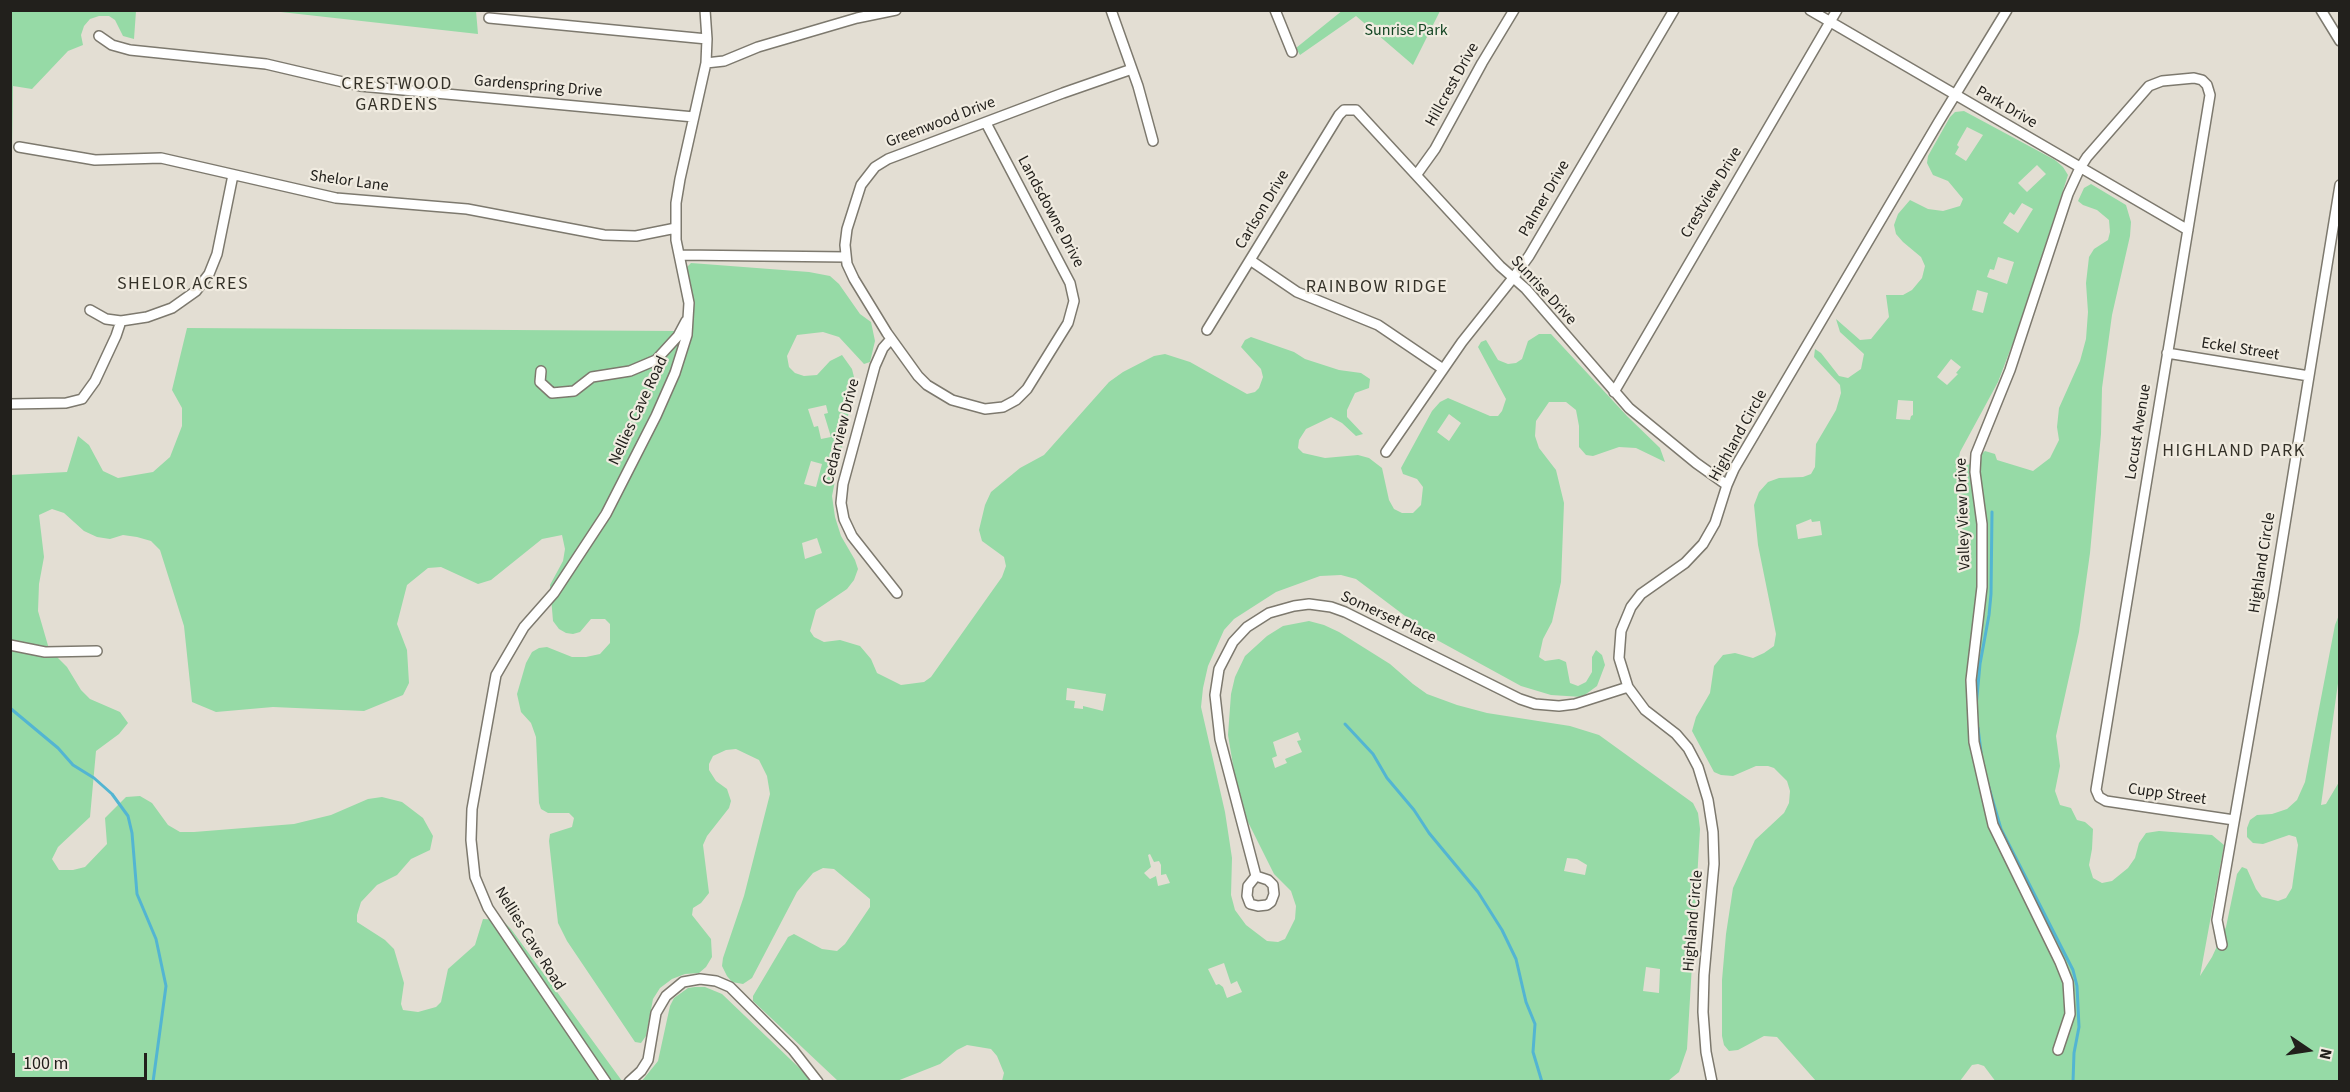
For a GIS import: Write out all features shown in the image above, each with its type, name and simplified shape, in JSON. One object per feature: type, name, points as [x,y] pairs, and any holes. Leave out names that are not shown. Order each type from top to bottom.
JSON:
[{"type":"street","name":"Nellies Cave Road","points":[[606,1082],[488,908],[475,877],[471,840],[472,809],[496,675],[524,627],[554,593],[606,514],[656,416],[675,372],[687,335],[688,294],[679,255],[676,228],[678,187],[706,63],[705,10]]},
{"type":"street","points":[[706,63],[724,61],[758,47],[857,18],[896,10]]},
{"type":"street","points":[[1111,10],[1132,69],[1153,141]]},
{"type":"street","points":[[1275,10],[1292,52]]},
{"type":"street","name":"Hillcrest Drive","points":[[1417,174],[1435,149],[1514,10]]},
{"type":"street","name":"Palmer Drive","points":[[1386,452],[1473,327],[1529,256],[1674,10]]},
{"type":"street","name":"Park Drive","points":[[1810,10],[2188,230]]},
{"type":"street","name":"Crestview Drive","points":[[1614,392],[1837,10]]},
{"type":"street","name":"Highland Circle","points":[[1712,1082],[1706,1052],[1703,1012],[1714,864],[1713,832],[1708,800],[1698,767],[1688,748],[1676,734],[1645,710],[1628,687],[1621,666],[1619,647],[1621,631],[1627,614],[1647,589],[1685,563],[1703,544],[1714,523],[1726,485],[1954,95],[2007,10]]},
{"type":"street","points":[[2321,10],[2340,41]]},
{"type":"street","points":[[489,18],[707,39]]},
{"type":"street","name":"Gardenspring Drive","points":[[99,36],[112,45],[130,50],[266,64],[360,86],[694,117]]},
{"type":"street","name":"Greenwood Drive","points":[[891,339],[854,279],[846,257],[845,236],[865,178],[875,167],[888,159],[1132,69]]},
{"type":"street","name":"Valley View Drive","points":[[2058,1050],[2070,1014],[2068,982],[1993,825],[1974,742],[1971,680],[1982,587],[1982,524],[1975,465],[1978,445],[2010,370],[2067,194],[2086,157],[2149,86],[2162,81],[2200,79]]},
{"type":"street","name":"Locust Avenue","points":[[2098,795],[2096,785],[2210,95],[2207,85],[2200,79]]},
{"type":"street","name":"Sunrise Drive","points":[[1348,109],[1360,112],[1513,278],[1526,289],[1614,392],[1647,423],[1710,475],[1726,485]]},
{"type":"street","name":"Carlson Drive","points":[[1207,330],[1341,112],[1348,109]]},
{"type":"street","name":"Landsdowne Drive","points":[[891,339],[909,367],[940,394],[977,408],[996,408],[1011,403],[1027,389],[1068,323],[1074,301],[1070,283],[986,123]]},
{"type":"street","name":"Shelor Lane","points":[[19,147],[95,160],[161,158],[233,176],[352,200],[467,209],[604,235],[636,237],[676,228]]},
{"type":"street","points":[[90,310],[106,320],[121,321],[147,317],[172,308],[188,298],[203,283],[217,254],[233,176]]},
{"type":"street","name":"Highland Circle","points":[[2222,945],[2217,920],[2340,185]]},
{"type":"street","points":[[679,255],[846,257]]},
{"type":"street","points":[[1250,260],[1297,292],[1378,325],[1443,369]]},
{"type":"street","points":[[541,371],[540,382],[552,393],[574,391],[592,377],[630,371],[656,360],[678,336],[689,316]]},
{"type":"street","points":[[10,404],[66,403],[82,399],[95,381],[121,321]]},
{"type":"street","name":"Cedarview Drive","points":[[891,339],[881,352],[875,366],[845,474],[841,502],[844,519],[852,536],[897,593]]},
{"type":"street","name":"Eckel Street","points":[[2167,353],[2309,376]]},
{"type":"street","name":"Somerset Place","points":[[1256,876],[1220,739],[1215,712],[1215,695],[1219,669],[1233,642],[1247,627],[1269,613],[1309,604],[1331,607],[1520,699],[1535,704],[1559,706],[1575,704],[1628,687]]},
{"type":"street","points":[[10,645],[45,652],[97,651]]},
{"type":"street","name":"Cupp Street","points":[[2098,795],[2110,802],[2234,820]]},
{"type":"street","points":[[629,1082],[641,1071],[648,1060],[656,1013],[666,996],[683,982],[700,979],[716,981],[730,987],[793,1050],[818,1082]]},
{"type":"green space","points":[[11,10],[136,11],[134,39],[123,36],[115,20],[109,16],[90,19],[81,35],[83,45],[68,51],[32,89],[13,86],[11,217]]},
{"type":"green space","name":"Sunrise Park","points":[[1343,10],[1440,11],[1413,65],[1356,16],[1300,55],[1296,48]]},
{"type":"green space","points":[[272,11],[476,11],[478,34]]},
{"type":"green space","points":[[1964,111],[2055,160],[2068,175],[2017,332],[1998,382],[1960,452],[1958,461],[1968,465],[1985,451],[1995,454],[1997,460],[2033,471],[2050,458],[2059,440],[2057,427],[2059,408],[2080,361],[2086,339],[2088,312],[2086,283],[2089,257],[2094,249],[2108,240],[2110,232],[2109,220],[2097,210],[2078,201],[2084,188],[2091,184],[2126,205],[2131,222],[2130,236],[2112,315],[2102,388],[2101,434],[2090,553],[2079,632],[2056,736],[2060,766],[2055,791],[2060,805],[2071,808],[2077,820],[2085,822],[2093,829],[2089,865],[2093,878],[2102,883],[2112,881],[2128,868],[2146,833],[2159,831],[2212,835],[2224,845],[2200,976],[2226,927],[2237,874],[2242,867],[2247,869],[2262,897],[2278,901],[2286,898],[2292,888],[2298,845],[2296,837],[2289,835],[2263,844],[2253,843],[2247,837],[2247,828],[2250,820],[2257,815],[2272,814],[2287,809],[2297,800],[2305,782],[2335,625],[2339,615],[2339,676],[2321,805],[2326,804],[2339,782],[2339,1081],[1996,1082],[1984,1066],[1978,1064],[1972,1065],[1960,1081],[1816,1081],[1777,1037],[1764,1036],[1738,1050],[1729,1051],[1724,1045],[1722,980],[1733,888],[1755,840],[1784,813],[1789,803],[1790,791],[1787,781],[1774,768],[1768,766],[1756,766],[1733,776],[1714,772],[1692,731],[1696,717],[1710,693],[1714,666],[1723,655],[1735,653],[1753,658],[1774,646],[1776,634],[1758,545],[1754,505],[1759,492],[1768,482],[1779,478],[1803,477],[1811,474],[1815,467],[1816,444],[1836,410],[1841,393],[1840,385],[1814,357],[1815,349],[1821,353],[1839,376],[1848,378],[1861,369],[1864,354],[1840,332],[1836,319],[1860,340],[1871,339],[1889,317],[1886,295],[1903,295],[1912,290],[1922,278],[1925,266],[1921,257],[1896,234],[1894,225],[1898,214],[1910,200],[1928,209],[1943,211],[1960,206],[1963,199],[1948,181],[1933,175],[1927,163],[1928,156],[1955,112]],"holes":[[[1967,127],[1983,135],[1966,161],[1955,154],[1959,147],[1957,145]],[[2037,165],[2046,174],[2027,192],[2018,183]],[[2022,203],[2033,209],[2018,233],[2003,223],[2010,212],[2014,215]],[[1998,257],[2014,262],[2007,284],[1987,277],[1990,269],[1994,270]],[[1977,290],[1988,293],[1983,313],[1972,310]],[[1951,359],[1961,367],[1956,373],[1958,374],[1947,385],[1937,377]],[[1898,400],[1913,401],[1913,415],[1910,420],[1896,419]],[[1811,519],[1812,522],[1820,521],[1822,535],[1798,539],[1796,525]]]},
{"type":"green space","points":[[691,263],[809,272],[830,276],[839,284],[860,314],[871,322],[875,341],[870,362],[864,364],[839,337],[823,332],[797,335],[787,356],[789,367],[795,373],[804,376],[817,375],[830,361],[842,355],[852,369],[855,381],[832,496],[841,536],[858,569],[847,589],[816,610],[810,631],[814,637],[824,642],[840,640],[860,646],[871,659],[877,673],[901,685],[924,682],[931,677],[1002,577],[1006,566],[1004,557],[982,541],[979,530],[985,505],[991,492],[1020,468],[1044,455],[1109,382],[1123,372],[1154,356],[1165,354],[1190,362],[1247,394],[1255,392],[1263,377],[1261,369],[1241,347],[1245,340],[1251,337],[1294,352],[1305,359],[1339,370],[1361,373],[1370,379],[1369,388],[1355,393],[1347,410],[1347,417],[1363,434],[1356,436],[1342,423],[1331,417],[1306,429],[1299,440],[1298,448],[1303,453],[1325,458],[1358,455],[1369,458],[1382,468],[1389,500],[1394,509],[1402,513],[1413,513],[1421,505],[1423,487],[1417,479],[1403,474],[1401,468],[1432,411],[1440,402],[1448,398],[1490,416],[1498,416],[1502,411],[1506,399],[1478,347],[1481,342],[1486,340],[1498,360],[1508,364],[1522,359],[1528,341],[1539,334],[1551,334],[1660,448],[1665,462],[1636,448],[1619,447],[1593,456],[1586,455],[1579,447],[1576,410],[1566,402],[1549,402],[1536,421],[1535,436],[1539,448],[1556,470],[1564,503],[1561,582],[1552,622],[1543,639],[1539,657],[1545,661],[1559,659],[1566,662],[1570,683],[1578,686],[1586,682],[1592,672],[1592,657],[1596,650],[1602,655],[1605,665],[1597,686],[1582,697],[1551,695],[1521,686],[1437,640],[1356,579],[1341,575],[1320,576],[1276,592],[1234,619],[1224,630],[1208,666],[1203,688],[1201,707],[1225,812],[1232,858],[1231,895],[1235,910],[1246,925],[1267,941],[1278,942],[1285,939],[1295,919],[1296,906],[1291,891],[1274,874],[1247,820],[1234,771],[1228,735],[1231,694],[1235,677],[1245,656],[1267,636],[1283,626],[1309,621],[1324,625],[1390,664],[1427,694],[1487,713],[1570,726],[1599,735],[1693,803],[1698,813],[1700,829],[1687,1049],[1679,1072],[1668,1081],[1002,1081],[1004,1073],[997,1056],[991,1049],[967,1045],[940,1064],[897,1081],[838,1081],[753,1001],[753,996],[788,937],[794,934],[822,949],[837,951],[845,944],[870,907],[870,899],[834,869],[823,868],[813,873],[797,892],[752,978],[743,984],[732,982],[722,966],[723,958],[744,896],[770,794],[767,776],[759,760],[736,749],[726,750],[713,756],[709,764],[709,770],[716,781],[727,789],[731,801],[729,808],[707,836],[703,845],[709,893],[701,903],[693,908],[692,915],[711,939],[712,957],[699,973],[685,974],[672,979],[660,988],[653,999],[646,1036],[641,1043],[635,1042],[567,941],[558,923],[550,834],[572,827],[574,818],[569,813],[548,813],[541,809],[536,737],[531,723],[521,712],[517,694],[526,663],[532,652],[539,648],[547,647],[572,657],[586,657],[600,654],[610,643],[610,624],[605,619],[591,619],[580,632],[573,634],[559,629],[553,621],[550,585],[563,561],[565,549],[562,535],[542,539],[491,580],[478,584],[441,567],[428,568],[407,585],[397,624],[407,650],[409,683],[403,695],[364,711],[273,707],[216,712],[192,702],[184,626],[160,550],[151,541],[137,537],[123,535],[110,539],[97,537],[84,531],[64,513],[52,509],[39,515],[44,557],[39,584],[38,611],[49,649],[67,667],[81,690],[90,699],[120,712],[128,723],[119,734],[96,751],[90,817],[58,847],[52,859],[59,870],[85,867],[107,844],[105,818],[126,797],[140,796],[152,803],[168,825],[180,832],[294,824],[331,815],[368,799],[382,797],[402,802],[423,818],[433,836],[430,850],[411,859],[397,875],[377,885],[361,902],[357,922],[385,940],[394,949],[404,983],[401,1004],[403,1010],[418,1012],[436,1007],[441,1002],[448,969],[475,945],[483,919],[502,920],[511,929],[622,1081],[11,1082],[11,475],[67,472],[78,436],[89,445],[103,471],[118,478],[153,472],[170,457],[182,426],[182,408],[172,390],[187,328],[676,331],[681,324],[684,310],[679,275]],"holes":[[[826,405],[828,413],[824,414],[831,437],[821,439],[818,426],[814,427],[808,409]],[[1449,414],[1461,423],[1449,441],[1437,432]],[[811,461],[822,464],[816,487],[804,484]],[[817,538],[822,553],[805,559],[802,543]],[[1067,688],[1106,694],[1103,711],[1083,706],[1083,709],[1074,708],[1075,701],[1066,700]],[[1298,732],[1301,740],[1297,741],[1302,752],[1285,759],[1287,763],[1275,768],[1272,758],[1277,756],[1273,742]],[[1150,854],[1154,862],[1159,861],[1161,875],[1166,874],[1170,883],[1158,886],[1156,876],[1150,879],[1144,873],[1151,867],[1148,855]],[[1567,858],[1577,859],[1587,865],[1585,875],[1564,871]],[[1224,963],[1231,984],[1237,981],[1242,992],[1227,998],[1223,987],[1216,985],[1208,969]],[[1646,967],[1660,969],[1659,993],[1643,991]]]},
{"type":"green space","points":[[705,987],[722,994],[813,1081],[641,1082],[658,1061],[670,1006],[674,998],[688,988]]},
{"type":"waterway","points":[[1976,707],[1991,594],[1992,512]]},
{"type":"waterway","points":[[10,708],[58,748],[73,765],[94,778],[112,794],[128,816],[132,833],[137,894],[156,939],[166,986],[153,1082]]},
{"type":"waterway","points":[[1345,724],[1373,754],[1387,778],[1478,892],[1502,930],[1516,959],[1526,1002],[1535,1024],[1533,1052],[1542,1082]]},
{"type":"waterway","points":[[1978,728],[1981,752]]},
{"type":"waterway","points":[[1987,781],[2001,829],[2073,970],[2077,986],[2079,1027],[2074,1053],[2073,1082]]},
{"type":"district","name":"CRESTWOOD GARDENS","points":[[397,95]]},
{"type":"district","name":"SHELOR ACRES","points":[[183,285]]},
{"type":"district","name":"RAINBOW RIDGE","points":[[1377,288]]},
{"type":"district","name":"HIGHLAND PARK","points":[[2234,452]]}]
